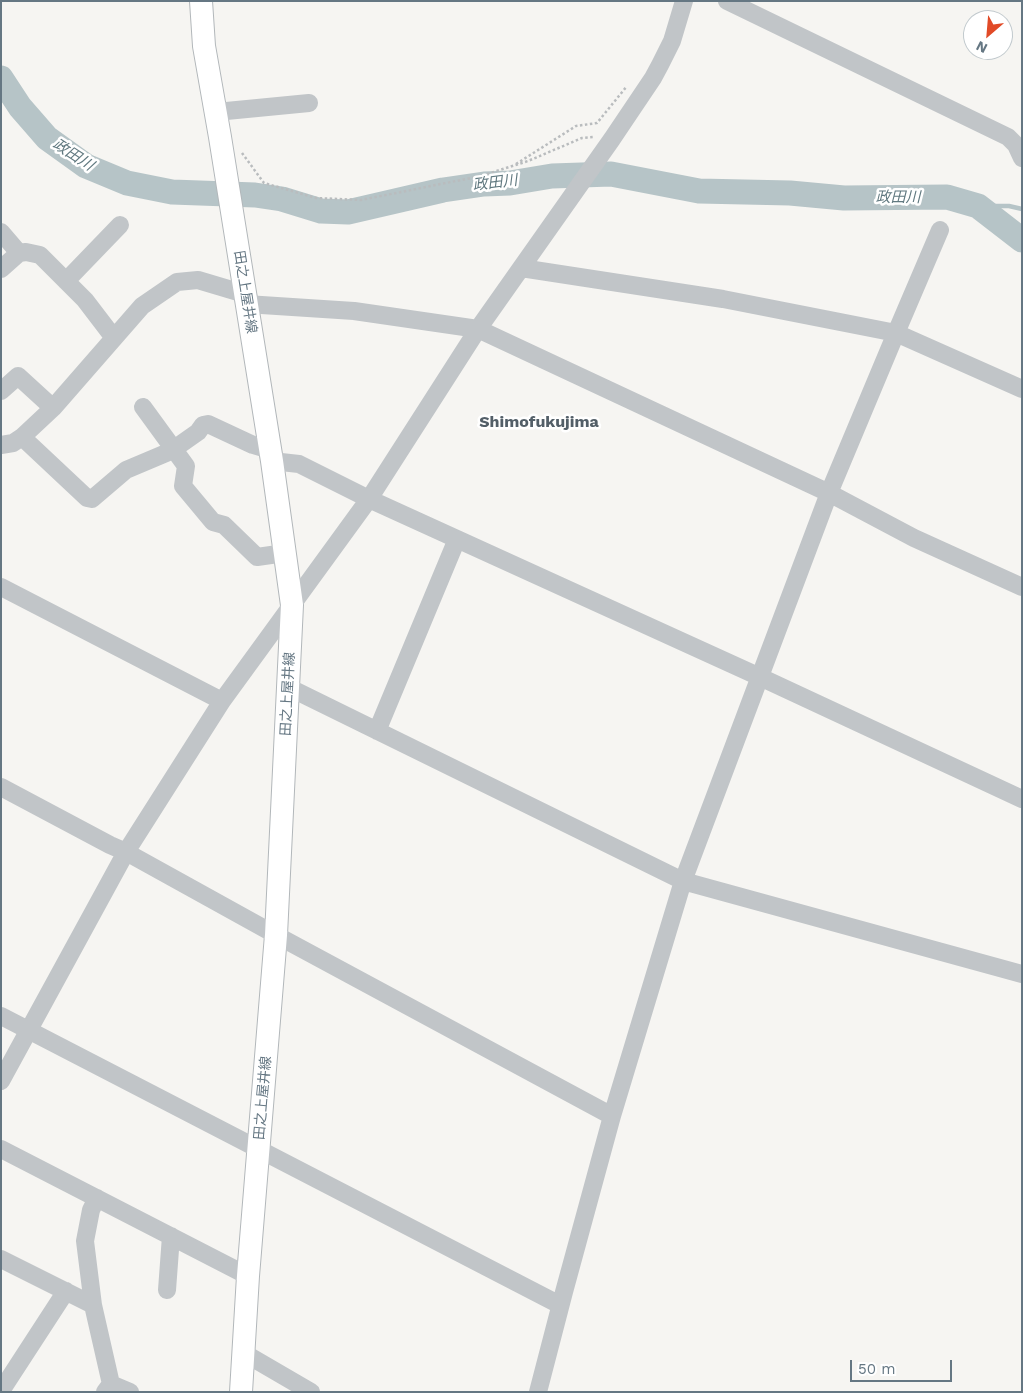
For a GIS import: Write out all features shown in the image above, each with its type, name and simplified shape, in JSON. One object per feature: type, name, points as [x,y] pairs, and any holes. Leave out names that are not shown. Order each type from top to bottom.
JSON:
[{"type":"main road","name":"田之上屋井線","points":[[201,1],[204,46],[271,454],[292,605],[276,935],[248,1276],[241,1392]]},
{"type":"street","points":[[1,1081],[126,852],[222,701],[369,498],[478,329],[613,138],[660,65],[672,41],[684,1]]},
{"type":"street","points":[[728,1],[1008,137],[1016,145],[1022,158]]},
{"type":"street","points":[[216,112],[309,103]]},
{"type":"street","points":[[66,281],[120,225]]},
{"type":"street","points":[[538,1392],[612,1116],[683,881],[830,493],[940,230]]},
{"type":"street","points":[[1,232],[19,253]]},
{"type":"street","points":[[1,269],[19,253],[26,252],[40,255],[85,300],[114,338]]},
{"type":"street","points":[[521,268],[723,299],[896,333],[1022,389]]},
{"type":"street","points":[[1,445],[13,443],[22,437],[54,408],[142,306],[177,282],[198,280],[245,299],[354,311],[478,329],[830,493],[914,538],[1022,588]]},
{"type":"street","points":[[1,391],[18,376],[54,408]]},
{"type":"street","points":[[143,407],[186,466],[183,486],[213,522],[224,525],[257,557],[285,553]]},
{"type":"street","points":[[22,437],[87,498],[92,499],[126,470],[174,449],[198,432],[203,425],[208,424],[263,448],[271,454],[299,464],[1022,799]]},
{"type":"street","points":[[377,731],[457,538]]},
{"type":"street","points":[[1,587],[222,701]]},
{"type":"street","points":[[288,687],[683,881],[1022,974]]},
{"type":"street","points":[[1,787],[126,852],[612,1116]]},
{"type":"street","points":[[1,1016],[560,1305]]},
{"type":"street","points":[[1,1149],[248,1276]]},
{"type":"street","points":[[97,1198],[91,1210],[85,1241],[108,1388],[130,1392]]},
{"type":"street","points":[[167,1290],[171,1236]]},
{"type":"street","points":[[1,1259],[94,1305]]},
{"type":"street","points":[[1,1391],[66,1292]]},
{"type":"street","points":[[244,1353],[312,1392]]},
{"type":"path","points":[[512,166],[576,126],[597,123],[632,80]]},
{"type":"path","points":[[241,150],[243,156],[264,183],[316,198],[361,200],[481,176],[512,166],[582,138],[613,138]]},
{"type":"waterway","name":"政田川","points":[[1,78],[20,107],[47,138],[86,166],[127,183],[172,192],[255,195],[282,199],[321,211],[348,212],[443,190],[484,184],[510,183],[552,176],[611,174],[699,191],[790,193],[844,198],[947,197],[978,206],[1022,240]]},
{"type":"waterway","points":[[978,206],[1009,206],[1022,209]]},
{"type":"district","name":"Shimofukujima","points":[[539,422]]}]
